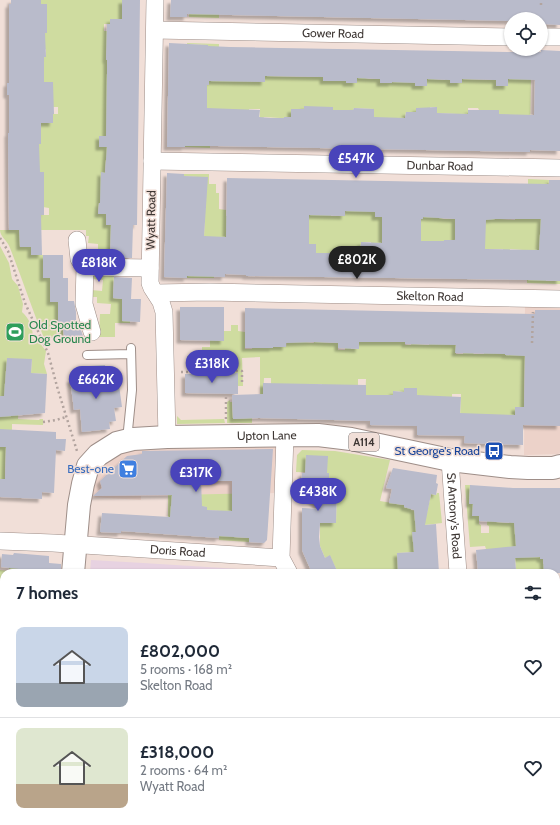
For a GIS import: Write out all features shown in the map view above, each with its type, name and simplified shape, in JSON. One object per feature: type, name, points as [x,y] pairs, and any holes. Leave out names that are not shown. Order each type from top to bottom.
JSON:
[{"type":"main road","name":"Upton Lane","points":[[83,460],[98,455],[117,443],[133,439],[167,437],[318,435],[351,439],[450,460],[510,467],[553,468],[560,466]]},
{"type":"main road","points":[[73,569],[79,505],[83,484],[83,460]]},
{"type":"street","name":"Wyatt Road","points":[[155,0],[150,283],[161,302],[164,312],[167,437]]},
{"type":"street","name":"Gower Road","points":[[155,30],[504,37]]},
{"type":"street","points":[[548,37],[560,38]]},
{"type":"street","name":"Dunbar Road","points":[[152,160],[560,168]]},
{"type":"street","points":[[77,240],[79,259],[85,267],[84,304],[92,332]]},
{"type":"street","points":[[85,267],[150,268]]},
{"type":"street","name":"Skelton Road","points":[[156,293],[218,292],[560,299]]},
{"type":"street","points":[[285,435],[281,558],[287,569]]},
{"type":"street","name":"St Antony's Road","points":[[450,460],[458,569]]},
{"type":"street","name":"Doris Road","points":[[0,541],[281,558]]},
{"type":"lane","points":[[88,355],[131,351],[132,390],[127,440]]},
{"type":"path","points":[[541,0],[541,5]]},
{"type":"path","points":[[0,238],[8,251],[25,303],[48,353],[66,417],[83,460]]},
{"type":"path","points":[[532,344],[533,310]]},
{"type":"path","points":[[166,374],[178,372],[242,371],[242,384]]},
{"type":"path","points":[[226,397],[226,424]]},
{"type":"path","points":[[43,422],[66,417]]},
{"type":"shaded area","points":[[525,305],[560,306],[560,453],[558,454],[524,455]]},
{"type":"shaded area","points":[[277,444],[275,493],[141,496],[141,500],[91,497],[98,471],[120,452],[138,447]]},
{"type":"shaded area","points":[[91,560],[240,569],[90,569]]},
{"type":"green space","points":[[35,0],[122,0],[122,19],[110,19],[110,24],[104,24],[104,31],[122,31],[107,45],[106,60],[121,60],[106,136],[99,136],[113,147],[110,160],[106,160],[105,173],[101,173],[101,182],[107,203],[99,203],[98,213],[111,214],[130,225],[111,227],[110,261],[89,261],[90,254],[98,254],[98,244],[88,243],[89,236],[86,236],[86,230],[29,230],[41,226],[41,219],[29,219],[29,215],[49,215],[49,208],[43,207],[28,180],[44,180],[44,172],[27,172],[38,144],[41,144],[41,137],[28,123],[53,123],[53,114],[58,114],[58,107],[28,107],[53,90],[53,82],[44,82],[44,74],[27,74],[27,58],[46,57],[46,50],[27,24],[47,32],[47,4],[35,4]]},
{"type":"green space","points":[[219,0],[219,18],[189,17],[189,14],[201,14]]},
{"type":"green space","points":[[187,43],[219,44],[218,79],[265,76],[318,77],[323,66],[323,81],[346,80],[346,83],[357,83],[357,76],[369,79],[380,79],[381,83],[403,82],[427,67],[433,79],[445,80],[450,68],[450,83],[461,79],[496,80],[496,86],[508,86],[508,79],[531,77],[530,133],[499,114],[499,110],[479,110],[478,108],[468,108],[468,132],[457,114],[437,113],[437,107],[430,107],[429,131],[423,108],[416,108],[416,112],[406,112],[405,118],[374,118],[374,109],[354,108],[353,110],[346,110],[304,120],[291,109],[291,117],[284,117],[283,129],[280,129],[280,118],[264,117],[259,128],[260,109],[249,109],[249,117],[210,138],[210,148],[185,147],[207,146],[207,130],[204,116],[207,85],[209,85],[208,45]]},
{"type":"green space","points":[[184,174],[209,174],[209,184],[216,184],[216,193],[219,193],[219,209],[226,210],[226,216],[237,216],[331,196],[331,216],[345,216],[346,196],[375,196],[375,217],[423,213],[444,219],[495,219],[496,199],[500,199],[500,219],[515,220],[515,199],[528,219],[528,179],[549,180],[548,188],[560,194],[560,219],[546,272],[546,281],[560,281],[560,284],[527,283],[527,263],[523,250],[510,249],[510,253],[503,262],[503,249],[489,249],[488,262],[482,247],[485,247],[485,241],[455,239],[444,261],[423,261],[382,238],[381,260],[371,247],[371,242],[361,242],[360,258],[332,258],[332,253],[327,253],[327,258],[319,258],[309,244],[246,237],[217,237],[214,278],[187,278],[184,235],[204,236],[205,216],[198,184],[198,177],[184,176]]},
{"type":"green space","points":[[0,230],[25,230],[20,237],[20,247],[31,247],[31,255],[43,255],[43,278],[50,278],[58,302],[63,324],[63,338],[44,338],[9,246],[1,235]]},
{"type":"green space","name":"Old Spotted Dog Ground","points":[[0,246],[9,263],[12,279],[18,286],[23,304],[22,312],[30,324],[33,339],[39,342],[46,351],[44,364],[47,374],[31,373],[32,359],[22,359],[18,419],[43,419],[43,425],[12,424],[12,430],[0,430]]},
{"type":"green space","points":[[95,274],[114,274],[113,298],[122,299],[122,321],[130,321],[130,323],[115,323],[115,337],[99,337],[100,314],[110,314],[111,304],[97,303],[97,297],[93,297],[91,294],[91,290],[102,291],[103,280],[92,279],[92,276]]},
{"type":"green space","points":[[210,324],[224,331],[231,331],[231,325],[238,325],[238,331],[245,332],[245,349],[252,349],[253,325],[266,341],[266,348],[273,348],[273,326],[279,347],[286,347],[287,340],[314,343],[314,326],[318,326],[318,342],[338,343],[338,350],[345,350],[346,327],[351,327],[351,349],[359,349],[359,342],[373,328],[372,342],[379,342],[380,337],[399,340],[399,342],[405,342],[405,345],[411,345],[412,328],[414,328],[414,344],[429,345],[429,342],[456,329],[456,354],[463,354],[464,344],[474,354],[484,354],[484,345],[525,352],[524,408],[515,407],[515,426],[460,417],[461,394],[452,394],[452,406],[417,397],[417,388],[404,388],[404,392],[393,391],[393,406],[370,406],[369,421],[369,402],[365,402],[366,379],[358,379],[358,387],[322,401],[322,384],[306,384],[306,400],[271,384],[271,378],[264,378],[263,400],[260,400],[260,357],[242,358],[243,386],[238,386],[222,373],[222,356],[202,356],[202,347],[210,347]]},
{"type":"green space","points":[[187,356],[202,356],[202,369],[187,369]]},
{"type":"green space","points":[[230,400],[230,402],[232,402],[233,419],[252,418],[252,423],[227,423],[227,402]]},
{"type":"green space","points":[[177,416],[181,420],[224,419],[225,423],[177,424]]},
{"type":"green space","points":[[0,447],[6,447],[5,479],[0,479]]},
{"type":"green space","points":[[302,450],[335,451],[390,460],[380,501],[404,505],[406,508],[407,498],[415,491],[411,510],[427,513],[431,494],[436,495],[439,493],[442,523],[416,526],[417,552],[397,553],[399,569],[336,569],[330,556],[325,558],[320,546],[320,523],[336,523],[337,486],[331,485],[329,482],[329,473],[296,472],[297,455]]},
{"type":"green space","points":[[465,485],[470,485],[469,504],[473,504],[473,516],[479,516],[481,533],[489,533],[489,526],[487,525],[488,505],[495,506],[494,522],[509,523],[510,507],[540,556],[540,559],[543,559],[543,564],[559,562],[549,569],[516,569],[515,558],[519,558],[486,549],[485,546],[470,547]]},
{"type":"green space","points":[[270,493],[233,537],[249,538],[249,542],[219,540],[221,511],[207,510],[207,507],[190,506],[168,518],[168,495]]},
{"type":"green space","points":[[9,562],[30,568],[30,569],[9,569]]},
{"type":"building","points":[[11,0],[41,0],[41,4],[47,4],[44,82],[53,82],[54,114],[53,123],[41,123],[41,144],[39,144],[40,172],[44,172],[44,215],[41,215],[42,255],[31,255],[31,247],[20,247],[19,230],[9,230],[9,95],[7,95],[7,83],[9,83],[9,4],[11,4]]},
{"type":"building","points":[[122,0],[140,0],[137,225],[133,225],[132,258],[110,257],[111,225],[106,225],[106,214],[98,214],[100,203],[101,172],[105,173],[107,147],[99,147],[99,136],[106,136],[107,24],[110,24],[110,19],[122,19]]},
{"type":"building","points":[[171,0],[560,0],[560,25],[548,24],[548,12],[504,12],[504,21],[187,14],[187,17],[170,17]]},
{"type":"building","points":[[169,43],[230,47],[504,52],[504,56],[548,56],[548,50],[560,51],[560,151],[530,150],[530,152],[217,146],[167,147]],"holes":[[[265,76],[323,77],[323,81],[346,81],[346,83],[357,83],[357,78],[380,79],[380,83],[415,83],[415,86],[427,86],[427,79],[450,80],[450,83],[462,83],[462,79],[496,80],[496,86],[508,86],[508,79],[535,80],[534,115],[499,114],[499,110],[468,110],[468,114],[437,113],[437,107],[416,108],[416,112],[406,112],[405,118],[374,117],[374,109],[354,108],[353,110],[333,110],[333,107],[304,106],[304,109],[291,109],[291,117],[271,118],[259,117],[260,110],[207,108],[207,85],[209,85],[209,81],[265,82]]]},
{"type":"building","points":[[167,173],[184,174],[184,176],[208,177],[204,236],[226,237],[227,178],[549,184],[549,180],[560,180],[560,281],[246,276],[225,274],[225,277],[164,277]],"holes":[[[345,211],[375,212],[375,217],[382,217],[382,243],[361,242],[360,258],[332,258],[332,253],[316,253],[316,244],[309,244],[309,215],[345,216]],[[423,217],[455,219],[455,240],[421,241],[421,219],[423,219]],[[541,219],[539,250],[485,249],[486,220]]]},
{"type":"building","points":[[43,255],[63,255],[63,278],[68,278],[68,301],[74,301],[76,324],[79,324],[83,336],[64,336],[63,324],[58,324],[58,302],[50,302],[50,278],[43,278]]},
{"type":"building","points":[[114,277],[132,278],[131,299],[141,299],[140,322],[122,321],[122,299],[113,298]]},
{"type":"building","points":[[180,307],[224,307],[224,341],[180,340]]},
{"type":"building","points":[[245,308],[535,314],[535,310],[560,310],[560,426],[523,425],[523,445],[464,443],[465,436],[417,435],[417,426],[370,425],[370,421],[259,418],[233,419],[232,395],[263,394],[263,383],[366,385],[366,395],[393,395],[393,391],[404,392],[404,388],[417,388],[417,395],[461,397],[460,413],[515,415],[515,407],[524,407],[525,356],[455,353],[456,345],[405,344],[405,342],[359,342],[359,349],[338,348],[338,343],[314,342],[286,343],[286,347],[245,348]]},
{"type":"building","points":[[7,358],[32,359],[31,373],[47,374],[45,413],[0,417],[0,396],[4,396]]},
{"type":"building","points":[[105,365],[108,386],[119,385],[122,407],[114,408],[116,421],[109,422],[110,429],[82,432],[80,409],[74,410],[70,379],[90,377],[89,366]]},
{"type":"building","points":[[238,373],[238,394],[185,393],[185,374]]},
{"type":"building","points":[[0,429],[56,432],[56,439],[66,439],[65,451],[56,450],[54,493],[42,492],[42,499],[0,497],[0,479],[5,479],[6,447],[0,447]]},
{"type":"building","points":[[273,449],[267,540],[264,543],[249,542],[249,538],[219,536],[219,538],[121,531],[121,533],[100,532],[102,513],[170,517],[172,495],[93,496],[102,488],[100,481],[127,456],[142,454],[142,451]],"holes":[[[201,481],[232,481],[232,511],[207,510],[207,507],[202,506]]]},
{"type":"building","points":[[306,455],[328,456],[327,473],[329,473],[329,482],[331,482],[331,485],[337,486],[336,523],[320,523],[319,537],[320,546],[325,558],[330,555],[336,569],[310,569],[302,550],[302,508],[321,509],[301,491],[302,473],[305,473]]},
{"type":"building","points":[[393,468],[437,475],[436,483],[438,484],[436,495],[431,494],[425,525],[436,524],[439,569],[398,569],[397,553],[414,552],[412,532],[416,532],[414,510],[404,507],[404,505],[389,503],[392,489],[386,488]]},
{"type":"building","points":[[470,485],[513,488],[560,488],[560,569],[544,569],[543,559],[540,559],[540,557],[515,558],[516,569],[478,569],[476,550],[516,546],[514,523],[479,521],[479,516],[472,516],[473,504],[469,504]]},
{"type":"building","points":[[14,553],[49,556],[49,563],[61,564],[61,569],[20,569],[1,567],[2,554],[13,555]]},
{"type":"place","name":"Old Spotted Dog Ground","points":[[15,332]]},
{"type":"place","name":"St George's Road","points":[[494,451]]},
{"type":"place","name":"Best-one","points":[[128,469]]}]
